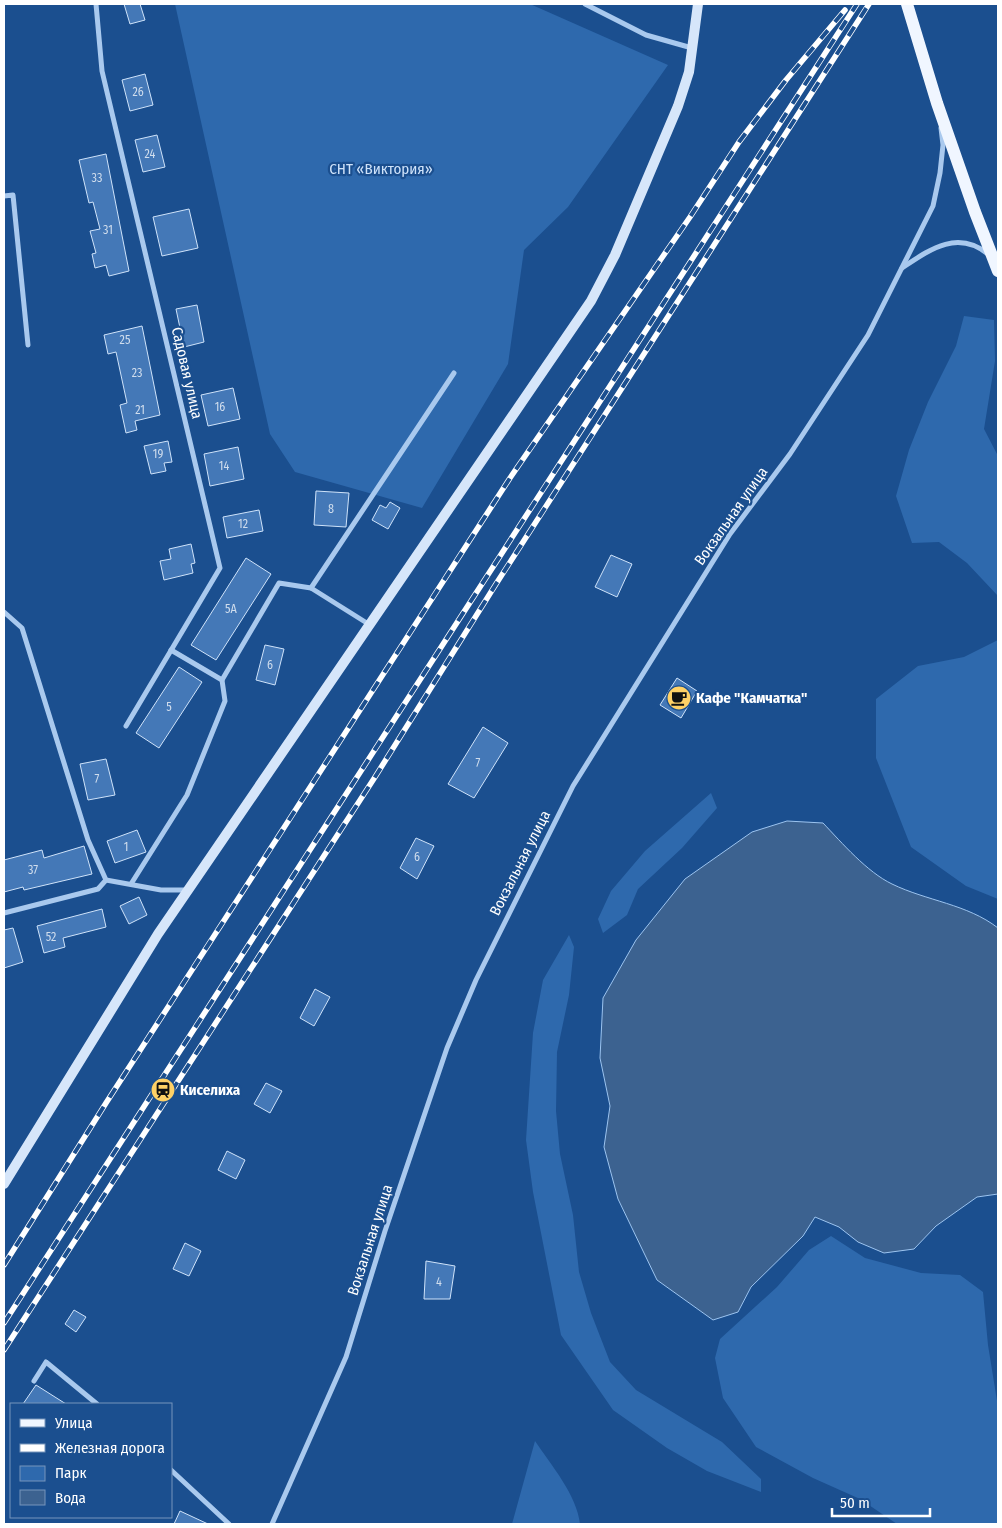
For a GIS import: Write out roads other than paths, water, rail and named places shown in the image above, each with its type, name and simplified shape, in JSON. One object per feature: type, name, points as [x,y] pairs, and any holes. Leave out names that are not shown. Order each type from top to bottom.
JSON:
[{"type":"main road","points":[[907,4],[937,103],[975,212],[996,265]]},
{"type":"street","name":"Садовая улица","points":[[96,4],[102,71],[220,568],[126,726]]},
{"type":"street","points":[[584,4],[646,35],[692,48]]},
{"type":"street","points":[[4,1184],[158,934],[190,890],[591,301],[615,256],[663,147],[689,72],[698,4]]},
{"type":"street","name":"Вокзальная улица","points":[[272,1524],[346,1358],[385,1231],[447,1048],[476,980],[573,786],[730,534],[790,454],[868,335],[933,206],[940,173],[943,145],[937,103]]},
{"type":"street","points":[[4,196],[13,195],[28,345]]},
{"type":"street","points":[[901,268],[946,243],[959,242],[978,246],[996,265]]},
{"type":"street","points":[[312,588],[454,373]]},
{"type":"street","points":[[131,884],[187,795],[225,701],[222,680],[279,583],[312,588],[370,625]]},
{"type":"street","points":[[4,612],[22,628],[88,840],[106,880]]},
{"type":"street","points":[[171,650],[222,680]]},
{"type":"street","points":[[106,880],[162,890],[190,890]]},
{"type":"street","points":[[4,913],[98,889],[106,880]]},
{"type":"street","points":[[34,1381],[46,1362],[96,1403]]},
{"type":"street","points":[[172,1471],[229,1524]]},
{"type":"water","points":[[787,821],[823,823],[855,856],[883,879],[905,890],[973,913],[998,928],[998,1194],[977,1197],[936,1226],[914,1249],[884,1253],[858,1242],[839,1227],[815,1217],[803,1236],[751,1287],[738,1312],[713,1320],[657,1280],[618,1199],[604,1147],[610,1106],[600,1058],[603,998],[636,940],[685,879],[752,832]]},
{"type":"railway","points":[[4,1323],[857,4]]},
{"type":"railway","points":[[4,1350],[375,777],[496,584],[869,4]]},
{"type":"railway","points":[[4,1265],[106,1103],[510,478],[690,217],[739,142],[786,80],[845,10]]},
{"type":"place","name":"Кафе \"Камчатка\"","points":[[679,698]]},
{"type":"place","name":"Киселиха","points":[[163,1090]]},
{"type":"park label","name":"СНТ «Виктория»","points":[[381,169]]}]
